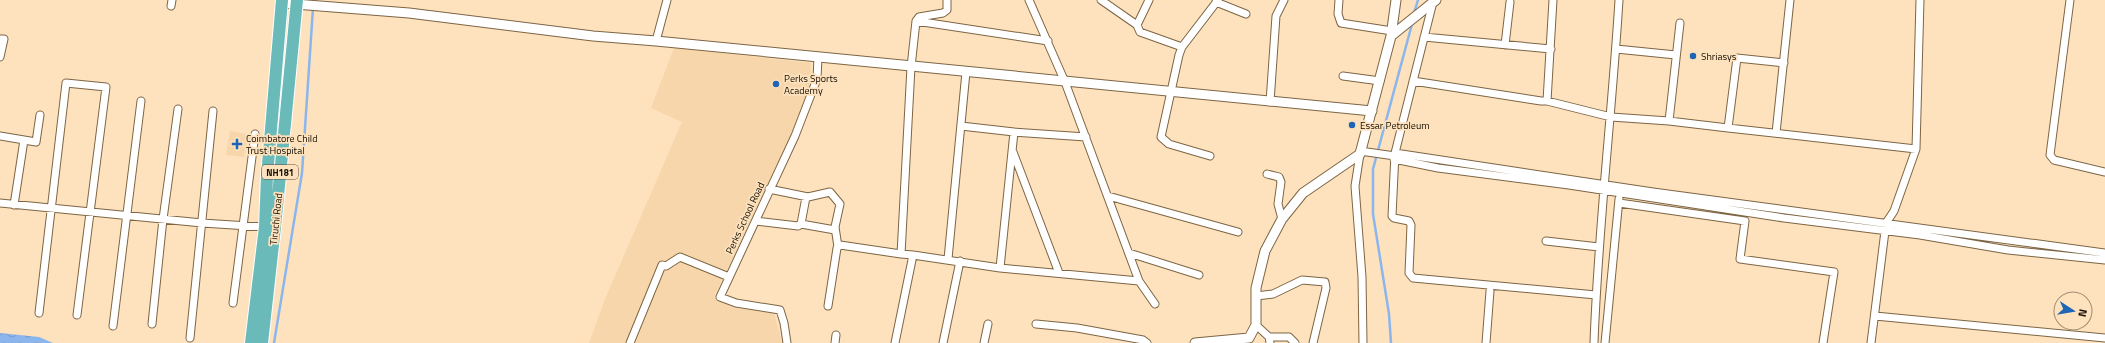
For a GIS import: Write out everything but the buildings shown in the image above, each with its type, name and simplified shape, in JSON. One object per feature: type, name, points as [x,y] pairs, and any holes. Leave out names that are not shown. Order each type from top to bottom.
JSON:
[{"type":"highway","name":"NH181","points":[[251,343],[265,227],[267,176],[282,1]]},
{"type":"highway","name":"Tiruchi Road","points":[[262,343],[301,2]]},
{"type":"street","points":[[656,41],[667,0]]},
{"type":"street","points":[[901,254],[911,67],[916,21],[919,17],[943,13],[947,10],[948,0]]},
{"type":"street","points":[[1029,0],[1065,82],[1140,281],[1155,304]]},
{"type":"street","points":[[1101,0],[1137,25],[1140,32],[1182,47]]},
{"type":"street","points":[[1137,25],[1150,0]]},
{"type":"street","points":[[1270,102],[1276,16],[1284,0]]},
{"type":"street","points":[[1339,0],[1338,14],[1341,23],[1395,32],[1435,1]]},
{"type":"street","points":[[1363,343],[1362,277],[1355,186],[1360,152],[1395,32],[1396,0]]},
{"type":"street","points":[[1547,101],[1554,0]]},
{"type":"street","points":[[1594,343],[1599,247],[1611,117],[1619,0]]},
{"type":"street","points":[[1776,133],[1790,0]]},
{"type":"street","points":[[1871,343],[1885,227],[1894,211],[1916,149],[1920,0]]},
{"type":"street","points":[[2070,0],[2050,155],[2054,160],[2105,172]]},
{"type":"street","points":[[282,1],[409,13],[593,36],[1372,111]]},
{"type":"street","points":[[1210,156],[1170,144],[1161,137],[1182,47],[1217,1],[1246,14]]},
{"type":"street","points":[[1435,1],[1424,37],[1395,156],[1392,216],[1394,218],[1409,221],[1411,225],[1408,271],[1411,277],[1596,295]]},
{"type":"street","points":[[1505,45],[1510,2]]},
{"type":"street","points":[[916,21],[1048,41]]},
{"type":"street","points":[[1669,121],[1680,23]]},
{"type":"street","points":[[1424,37],[1551,49]]},
{"type":"street","points":[[0,39],[4,39],[0,57]]},
{"type":"street","points":[[1616,49],[1676,55]]},
{"type":"street","name":"Perks School Road","points":[[787,343],[784,323],[780,310],[736,303],[720,297],[795,136],[814,86],[818,57]]},
{"type":"street","points":[[1728,128],[1737,58],[1784,63]]},
{"type":"street","points":[[948,259],[966,72]]},
{"type":"street","points":[[1344,76],[1380,81]]},
{"type":"street","points":[[1413,81],[1547,101],[1611,117],[1669,121],[1916,149]]},
{"type":"street","points":[[39,313],[66,83],[106,87],[77,315]]},
{"type":"street","points":[[113,326],[126,215],[142,101]]},
{"type":"street","points":[[152,324],[163,219],[178,109]]},
{"type":"street","points":[[190,338],[213,111]]},
{"type":"street","points":[[0,136],[36,142],[40,116]]},
{"type":"street","points":[[961,126],[1014,132],[1086,137]]},
{"type":"street","points":[[1000,268],[1014,132]]},
{"type":"street","points":[[234,303],[255,134]]},
{"type":"street","points":[[14,205],[24,140]]},
{"type":"street","points":[[1012,151],[1059,273]]},
{"type":"street","points":[[1195,343],[1249,338],[1256,325],[1256,288],[1265,251],[1282,219],[1303,193],[1360,152],[1885,227],[2105,253]]},
{"type":"street","points":[[1267,174],[1279,177],[1281,182],[1278,204],[1282,219]]},
{"type":"street","points":[[1605,187],[1620,193],[1784,218],[1885,227],[2008,250],[2105,260]]},
{"type":"street","points":[[769,189],[806,197],[830,192],[840,204],[835,230],[838,247],[828,306]]},
{"type":"street","points":[[1605,343],[1620,193]]},
{"type":"street","points":[[1108,196],[1238,232]]},
{"type":"street","points":[[801,224],[806,197]]},
{"type":"street","points":[[0,203],[52,207],[90,213],[265,227]]},
{"type":"street","points":[[1618,203],[1745,221],[1740,259],[1834,272],[1823,343]]},
{"type":"street","points":[[756,221],[798,226],[801,224],[835,230]]},
{"type":"street","points":[[1546,241],[1599,247]]},
{"type":"street","points":[[838,247],[840,246],[948,259],[1000,268],[1140,281]]},
{"type":"street","points":[[1129,253],[1199,275]]},
{"type":"street","points":[[895,343],[913,255]]},
{"type":"street","points":[[630,343],[662,265],[666,266],[680,257],[729,277]]},
{"type":"street","points":[[943,343],[960,261]]},
{"type":"street","points":[[1256,296],[1272,294],[1302,280],[1325,282],[1326,288],[1313,343]]},
{"type":"street","points":[[1486,343],[1490,291]]},
{"type":"street","points":[[1875,316],[2102,340]]},
{"type":"street","points":[[984,343],[988,324]]},
{"type":"street","points":[[1036,324],[1077,328],[1143,340],[1147,343]]},
{"type":"street","points":[[1256,325],[1269,340],[1289,337],[1295,343]]},
{"type":"street","points":[[835,343],[836,335]]},
{"type":"shaded area","points":[[674,48],[811,63],[811,85],[790,137],[714,297],[734,308],[774,312],[782,343],[589,343],[605,299],[682,122],[651,108]]},
{"type":"shaded area","name":"Coimbatore Child Trust Hospital","points":[[230,131],[247,134],[244,157],[226,155]]},
{"type":"water","points":[[0,333],[39,337],[53,343],[0,343]]},
{"type":"waterway","points":[[1414,13],[1418,0]]},
{"type":"waterway","points":[[274,343],[302,173],[313,8]]},
{"type":"waterway","points":[[1391,343],[1389,314],[1373,214],[1373,169],[1412,24]]},
{"type":"place","name":"Shriasys","points":[[1693,56]]},
{"type":"place","name":"Perks Sports Academy","points":[[776,84]]},
{"type":"place","name":"Essar Petroleum","points":[[1352,125]]},
{"type":"place","name":"Coimbatore Child Trust Hospital","points":[[237,144]]}]
